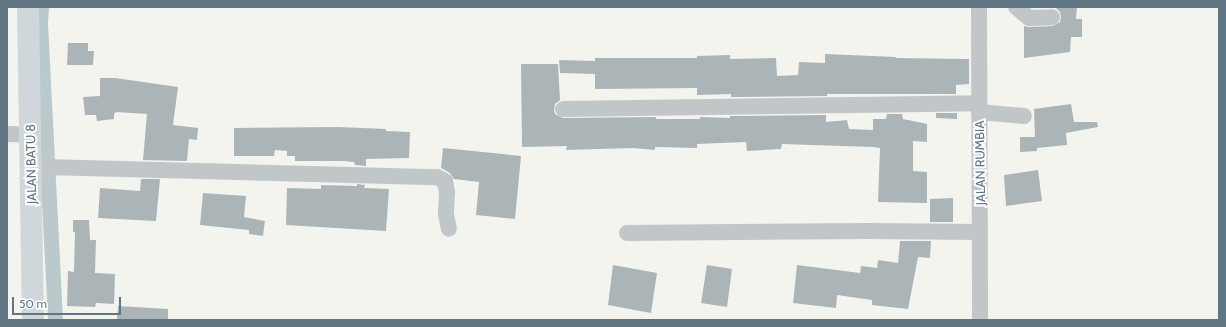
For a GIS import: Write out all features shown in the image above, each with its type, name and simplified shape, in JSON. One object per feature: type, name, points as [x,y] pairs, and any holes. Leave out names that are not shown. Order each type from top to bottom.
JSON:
[{"type":"street","name":"JALAN BATU 8","points":[[28,7],[30,135],[37,169],[33,320]]},
{"type":"street","name":"JALAN RUMBIA","points":[[979,7],[980,320]]},
{"type":"street","points":[[1016,7],[1029,18],[1052,17]]},
{"type":"street","points":[[563,109],[979,108],[1024,116]]},
{"type":"street","points":[[7,134],[30,135]]},
{"type":"street","points":[[37,169],[437,178],[444,181],[447,192],[446,214],[449,229]]},
{"type":"street","points":[[627,233],[867,231],[980,232]]},
{"type":"building","points":[[1031,7],[1077,7],[1076,19],[1082,19],[1082,37],[1071,37],[1070,52],[1024,58],[1024,26],[1053,26],[1060,22],[1061,17],[1060,12],[1056,8]]},
{"type":"building","points":[[68,43],[88,43],[88,51],[94,51],[93,65],[67,65]]},
{"type":"building","points":[[825,54],[896,58],[969,59],[969,84],[956,85],[956,94],[827,94],[827,96],[731,97],[731,94],[697,95],[697,88],[595,89],[595,74],[560,73],[559,60],[595,61],[595,58],[697,58],[697,56],[730,55],[730,59],[776,58],[777,76],[798,75],[799,62],[825,63]]},
{"type":"building","points":[[521,64],[558,64],[560,100],[555,104],[554,110],[555,114],[563,118],[656,117],[656,119],[700,119],[700,117],[730,118],[730,116],[826,115],[826,122],[847,120],[849,129],[873,130],[873,119],[886,119],[887,114],[902,114],[903,119],[927,124],[927,142],[913,141],[913,171],[927,172],[927,203],[878,202],[880,148],[873,147],[782,144],[781,149],[747,151],[746,142],[697,144],[697,148],[655,147],[655,150],[633,148],[566,150],[567,146],[522,147]]},
{"type":"building","points":[[100,78],[115,78],[178,87],[173,125],[198,128],[197,140],[189,139],[187,161],[143,160],[147,114],[116,112],[114,114],[114,119],[97,121],[96,115],[85,115],[83,97],[100,96]]},
{"type":"building","points":[[1071,104],[1074,122],[1097,122],[1098,127],[1066,133],[1067,145],[1037,148],[1037,151],[1020,152],[1020,137],[1035,137],[1034,109]]},
{"type":"building","points":[[936,113],[957,113],[957,119],[936,118]]},
{"type":"building","points":[[339,127],[386,129],[386,131],[410,132],[409,158],[366,159],[366,166],[355,165],[354,162],[344,161],[295,161],[295,156],[287,156],[287,151],[275,150],[274,156],[234,156],[234,128]]},
{"type":"building","points":[[443,148],[521,156],[515,219],[476,215],[479,182],[454,179],[450,173],[441,168]]},
{"type":"building","points":[[1038,170],[1042,201],[1006,206],[1004,175]]},
{"type":"building","points":[[141,179],[160,179],[156,221],[98,218],[100,188],[140,191]]},
{"type":"building","points":[[357,184],[365,185],[364,188],[389,189],[386,231],[286,225],[287,188],[321,189],[321,185],[357,186]]},
{"type":"building","points":[[203,193],[246,196],[244,217],[265,221],[263,236],[249,234],[249,230],[200,225]]},
{"type":"building","points":[[953,198],[953,222],[930,222],[930,199]]},
{"type":"building","points":[[73,220],[89,220],[90,240],[96,240],[95,273],[115,274],[114,304],[96,303],[95,307],[67,306],[68,271],[74,272],[75,232],[73,232]]},
{"type":"building","points":[[900,241],[931,241],[930,258],[918,257],[908,309],[872,305],[872,300],[837,295],[836,308],[793,303],[797,265],[860,273],[861,266],[877,268],[878,260],[898,263]]},
{"type":"building","points":[[613,265],[657,273],[651,313],[608,305]]},
{"type":"building","points":[[707,265],[732,269],[727,307],[701,303]]},
{"type":"building","points":[[118,306],[168,309],[168,320],[117,320]]},
{"type":"waterway","points":[[41,7],[40,23],[55,320]]}]
